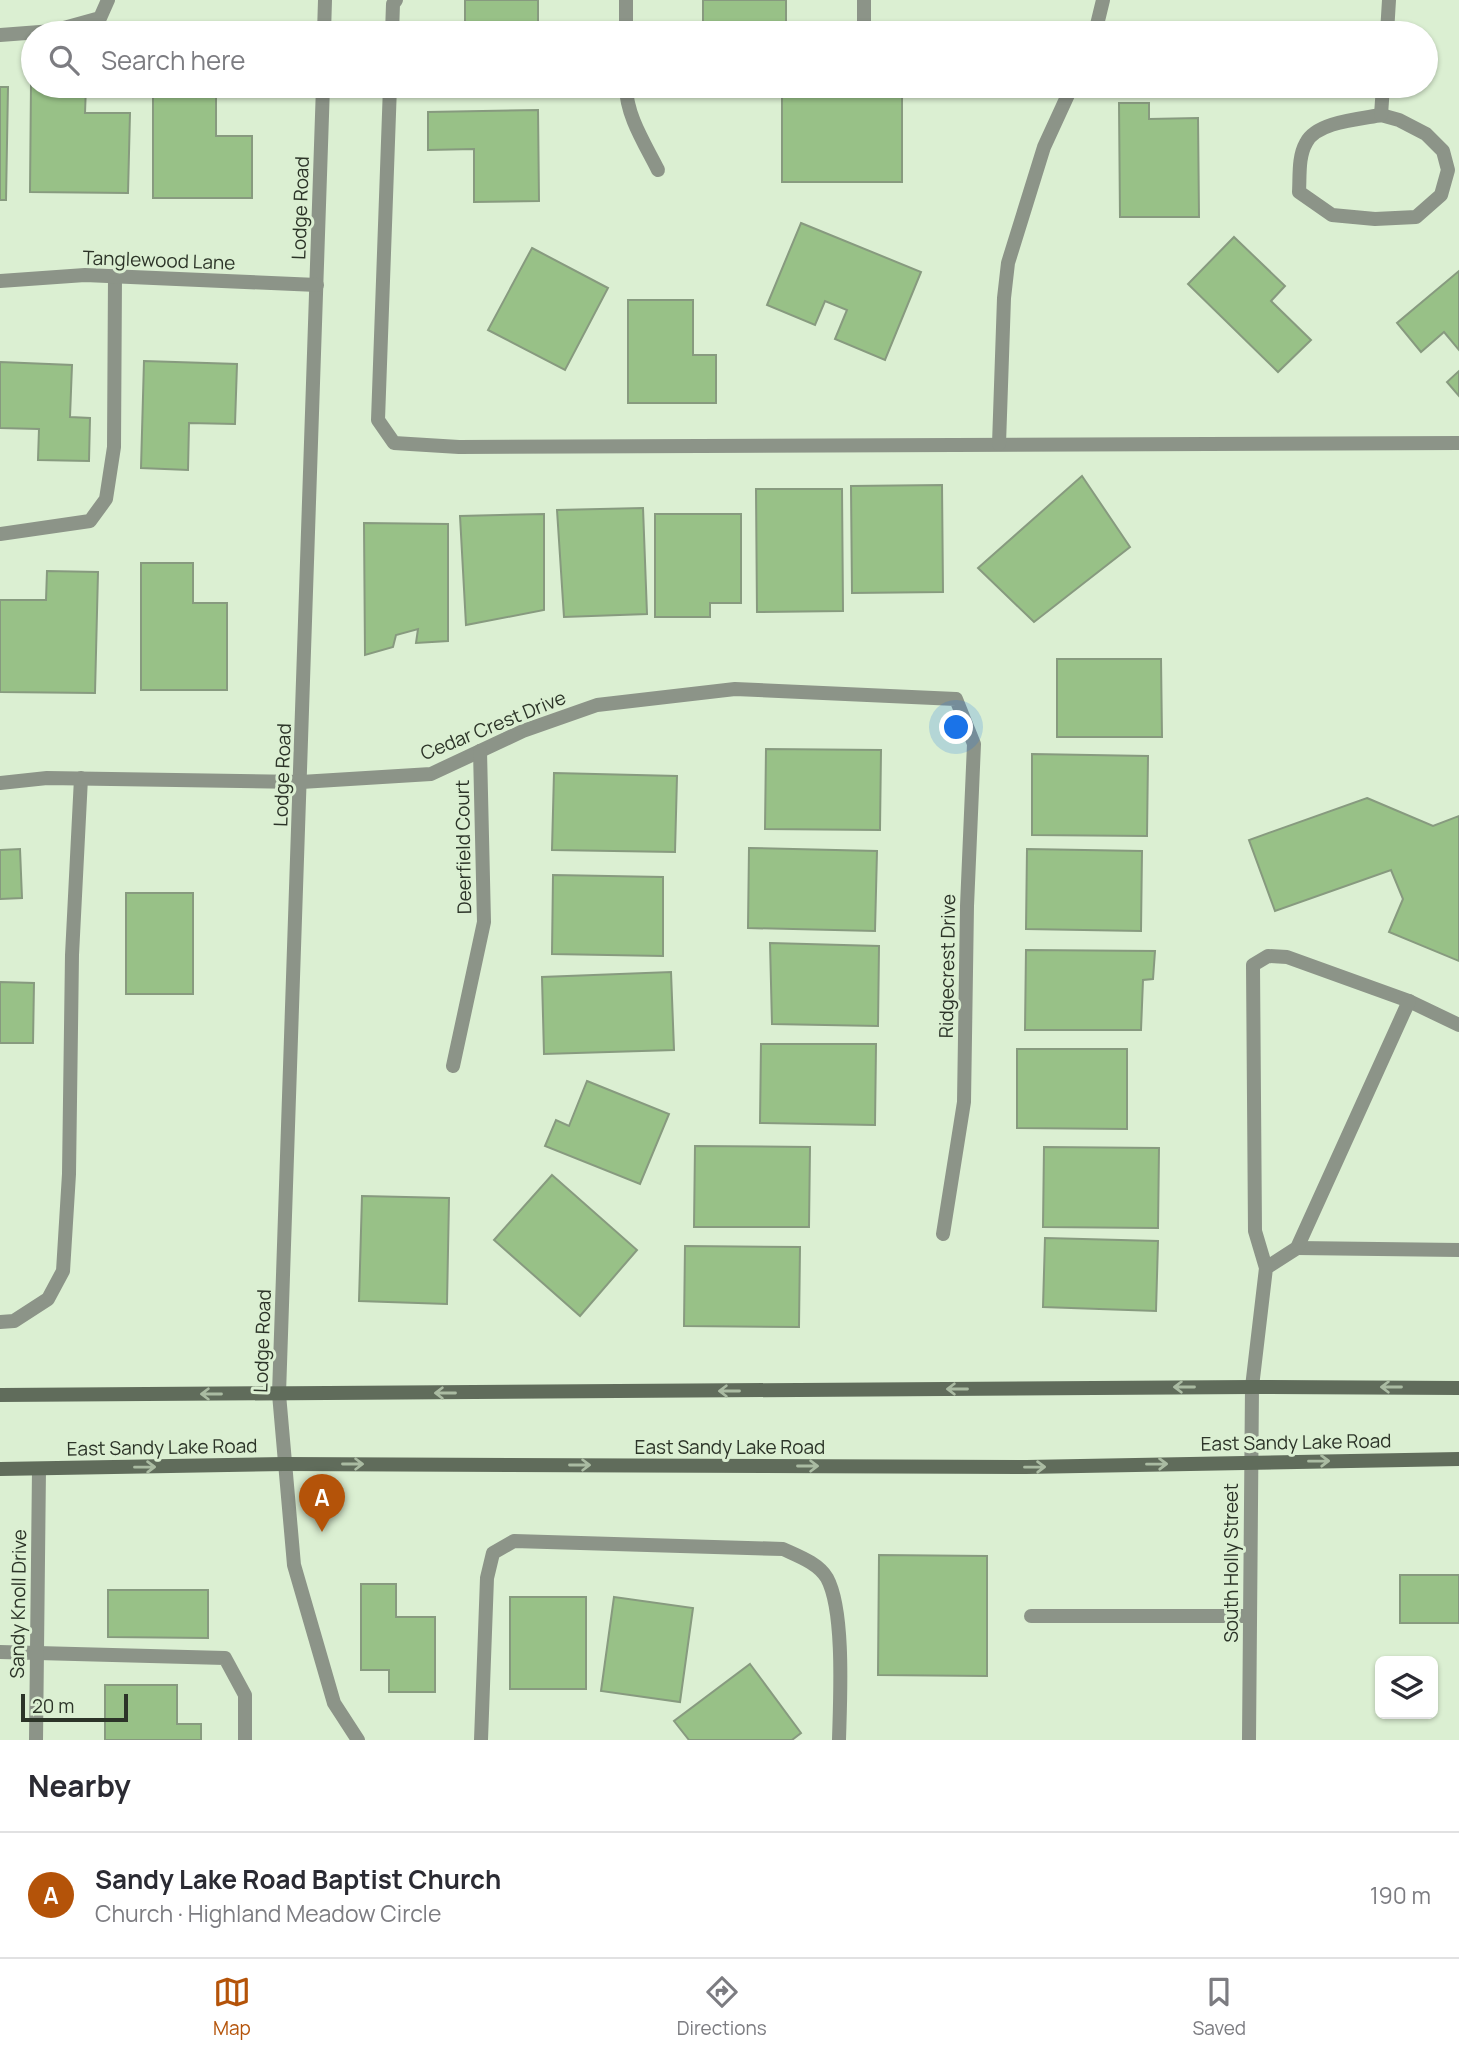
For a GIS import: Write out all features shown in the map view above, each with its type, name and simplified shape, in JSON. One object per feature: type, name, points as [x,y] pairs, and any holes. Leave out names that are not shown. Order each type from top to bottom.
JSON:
[{"type":"main road","points":[[0,1395],[1459,1388]]},
{"type":"main road","name":"East Sandy Lake Road","points":[[0,1469],[284,1464],[1026,1467],[1459,1459]]},
{"type":"street","points":[[89,21],[100,18],[108,0]]},
{"type":"street","points":[[324,21],[325,0]]},
{"type":"street","points":[[392,21],[393,4],[396,0]]},
{"type":"street","points":[[626,0],[626,21]]},
{"type":"street","points":[[864,0],[864,21]]},
{"type":"street","points":[[1099,21],[1103,0]]},
{"type":"street","points":[[1388,21],[1389,0]]},
{"type":"street","points":[[0,35],[21,33]]},
{"type":"street","name":"Lodge Road","points":[[323,98],[279,1394],[294,1565],[334,1703],[358,1740]]},
{"type":"street","points":[[390,98],[378,420],[394,443],[459,447],[1459,443]]},
{"type":"street","points":[[626,98],[640,136],[658,170]]},
{"type":"street","points":[[999,444],[1004,298],[1008,263],[1044,146],[1066,98]]},
{"type":"street","points":[[1381,115],[1382,98]]},
{"type":"street","points":[[1381,115],[1399,120],[1426,134],[1443,151],[1448,170],[1441,195],[1416,217],[1375,219],[1332,215],[1299,192],[1300,161],[1306,141],[1330,125],[1381,115]]},
{"type":"street","name":"Tanglewood Lane","points":[[0,281],[85,275],[317,285]]},
{"type":"street","points":[[0,534],[90,521],[106,499],[114,447],[116,276]]},
{"type":"street","name":"Cedar Crest Drive","points":[[0,783],[47,778],[301,782],[431,774],[523,731],[597,705],[735,689],[956,699]]},
{"type":"street","name":"Ridgecrest Drive","points":[[943,1234],[964,1102],[967,906],[974,744],[956,699]]},
{"type":"street","name":"Deerfield Court","points":[[453,1066],[484,922],[480,751]]},
{"type":"street","points":[[0,1322],[14,1321],[48,1299],[64,1271],[69,1174],[72,955],[81,778]]},
{"type":"street","points":[[1409,1001],[1297,1248],[1266,1268],[1255,1231],[1253,965],[1268,956],[1287,957],[1409,1001],[1459,1024]]},
{"type":"street","points":[[1297,1248],[1459,1250]]},
{"type":"street","name":"South Holly Street","points":[[1249,1740],[1252,1387],[1266,1268]]},
{"type":"street","name":"Sandy Knoll Drive","points":[[36,1740],[39,1469]]},
{"type":"street","points":[[481,1740],[487,1578],[493,1553],[514,1542],[783,1549],[811,1562],[827,1578],[835,1604],[840,1665],[839,1740]]},
{"type":"street","points":[[1031,1616],[1250,1616]]},
{"type":"street","points":[[0,1652],[225,1658],[245,1695],[245,1740]]},
{"type":"building","points":[[465,0],[538,0],[538,21],[465,21]]},
{"type":"building","points":[[703,0],[786,0],[786,21],[703,21]]},
{"type":"building","points":[[0,87],[8,87],[6,200],[0,200]]},
{"type":"building","points":[[31,98],[86,98],[85,113],[130,113],[128,193],[30,192]]},
{"type":"building","points":[[153,98],[216,98],[216,136],[252,136],[252,198],[153,198]]},
{"type":"building","points":[[782,98],[902,98],[902,182],[782,182]]},
{"type":"building","points":[[1119,103],[1149,103],[1149,119],[1198,118],[1199,217],[1120,217]]},
{"type":"building","points":[[538,110],[539,201],[474,202],[474,149],[428,150],[428,112]]},
{"type":"building","points":[[801,223],[921,272],[885,360],[835,339],[847,310],[825,301],[815,325],[767,305]]},
{"type":"building","points":[[1234,237],[1285,286],[1271,301],[1311,340],[1278,372],[1188,284]]},
{"type":"building","points":[[532,248],[608,288],[565,370],[488,330]]},
{"type":"building","points":[[1459,271],[1459,350],[1444,332],[1421,352],[1397,323]]},
{"type":"building","points":[[628,300],[693,300],[693,355],[716,355],[716,403],[628,403]]},
{"type":"building","points":[[144,361],[237,364],[235,424],[189,423],[188,470],[141,468]]},
{"type":"building","points":[[0,362],[72,365],[70,417],[90,418],[89,461],[38,460],[39,429],[0,428]]},
{"type":"building","points":[[1459,371],[1459,396],[1447,382]]},
{"type":"building","points":[[1082,476],[1130,547],[1034,622],[978,568]]},
{"type":"building","points":[[942,485],[943,592],[852,593],[851,486]]},
{"type":"building","points":[[756,489],[842,489],[843,611],[757,612]]},
{"type":"building","points":[[643,508],[647,614],[564,617],[557,510]]},
{"type":"building","points":[[544,514],[544,610],[466,625],[460,516]]},
{"type":"building","points":[[655,514],[741,514],[741,603],[710,603],[710,617],[655,617]]},
{"type":"building","points":[[364,523],[448,524],[448,641],[416,643],[418,629],[396,635],[393,647],[365,655]]},
{"type":"building","points":[[141,563],[193,563],[193,603],[227,603],[227,690],[141,690]]},
{"type":"building","points":[[47,571],[98,572],[95,693],[0,692],[0,600],[46,600]]},
{"type":"building","points":[[1057,659],[1161,659],[1162,737],[1057,737]]},
{"type":"building","points":[[766,749],[881,750],[880,830],[765,829]]},
{"type":"building","points":[[1032,754],[1148,756],[1147,836],[1032,835]]},
{"type":"building","points":[[554,773],[677,776],[675,852],[552,850]]},
{"type":"building","points":[[1367,798],[1433,826],[1459,816],[1459,961],[1389,932],[1403,899],[1391,870],[1275,911],[1249,840]]},
{"type":"building","points":[[749,848],[877,851],[875,931],[748,928]]},
{"type":"building","points":[[20,849],[22,898],[0,899],[0,850]]},
{"type":"building","points":[[1027,849],[1142,851],[1141,931],[1026,929]]},
{"type":"building","points":[[553,875],[663,877],[663,956],[552,954]]},
{"type":"building","points":[[126,893],[193,893],[193,994],[126,994]]},
{"type":"building","points":[[770,943],[879,946],[878,1026],[772,1024]]},
{"type":"building","points":[[1026,950],[1155,951],[1153,979],[1143,980],[1141,1030],[1025,1030]]},
{"type":"building","points":[[671,972],[674,1050],[544,1054],[542,977]]},
{"type":"building","points":[[0,982],[34,983],[33,1043],[0,1043]]},
{"type":"building","points":[[761,1044],[876,1044],[875,1125],[760,1123]]},
{"type":"building","points":[[1017,1049],[1127,1049],[1127,1129],[1017,1128]]},
{"type":"building","points":[[587,1081],[669,1114],[640,1184],[545,1146],[556,1120],[569,1126]]},
{"type":"building","points":[[695,1146],[810,1147],[809,1227],[694,1227]]},
{"type":"building","points":[[1044,1147],[1159,1148],[1158,1228],[1043,1227]]},
{"type":"building","points":[[552,1175],[637,1250],[580,1316],[494,1240]]},
{"type":"building","points":[[362,1196],[449,1198],[447,1304],[359,1301]]},
{"type":"building","points":[[1045,1238],[1158,1241],[1156,1311],[1043,1307]]},
{"type":"building","points":[[685,1246],[800,1247],[799,1327],[684,1326]]},
{"type":"building","points":[[879,1555],[987,1556],[987,1676],[878,1675]]},
{"type":"building","points":[[1400,1575],[1459,1575],[1459,1623],[1400,1623]]},
{"type":"building","points":[[361,1584],[396,1584],[396,1617],[435,1617],[435,1692],[389,1692],[389,1670],[361,1670]]},
{"type":"building","points":[[108,1590],[208,1590],[208,1638],[108,1637]]},
{"type":"building","points":[[510,1597],[586,1597],[586,1689],[510,1689]]},
{"type":"building","points":[[614,1597],[693,1608],[680,1702],[601,1691]]},
{"type":"building","points":[[750,1664],[801,1733],[792,1740],[689,1740],[674,1721]]},
{"type":"building","points":[[105,1685],[177,1685],[177,1724],[201,1724],[201,1740],[105,1740]]},
{"type":"place","name":"Sandy Lake Road Baptist Church","points":[[322,1532]]}]
